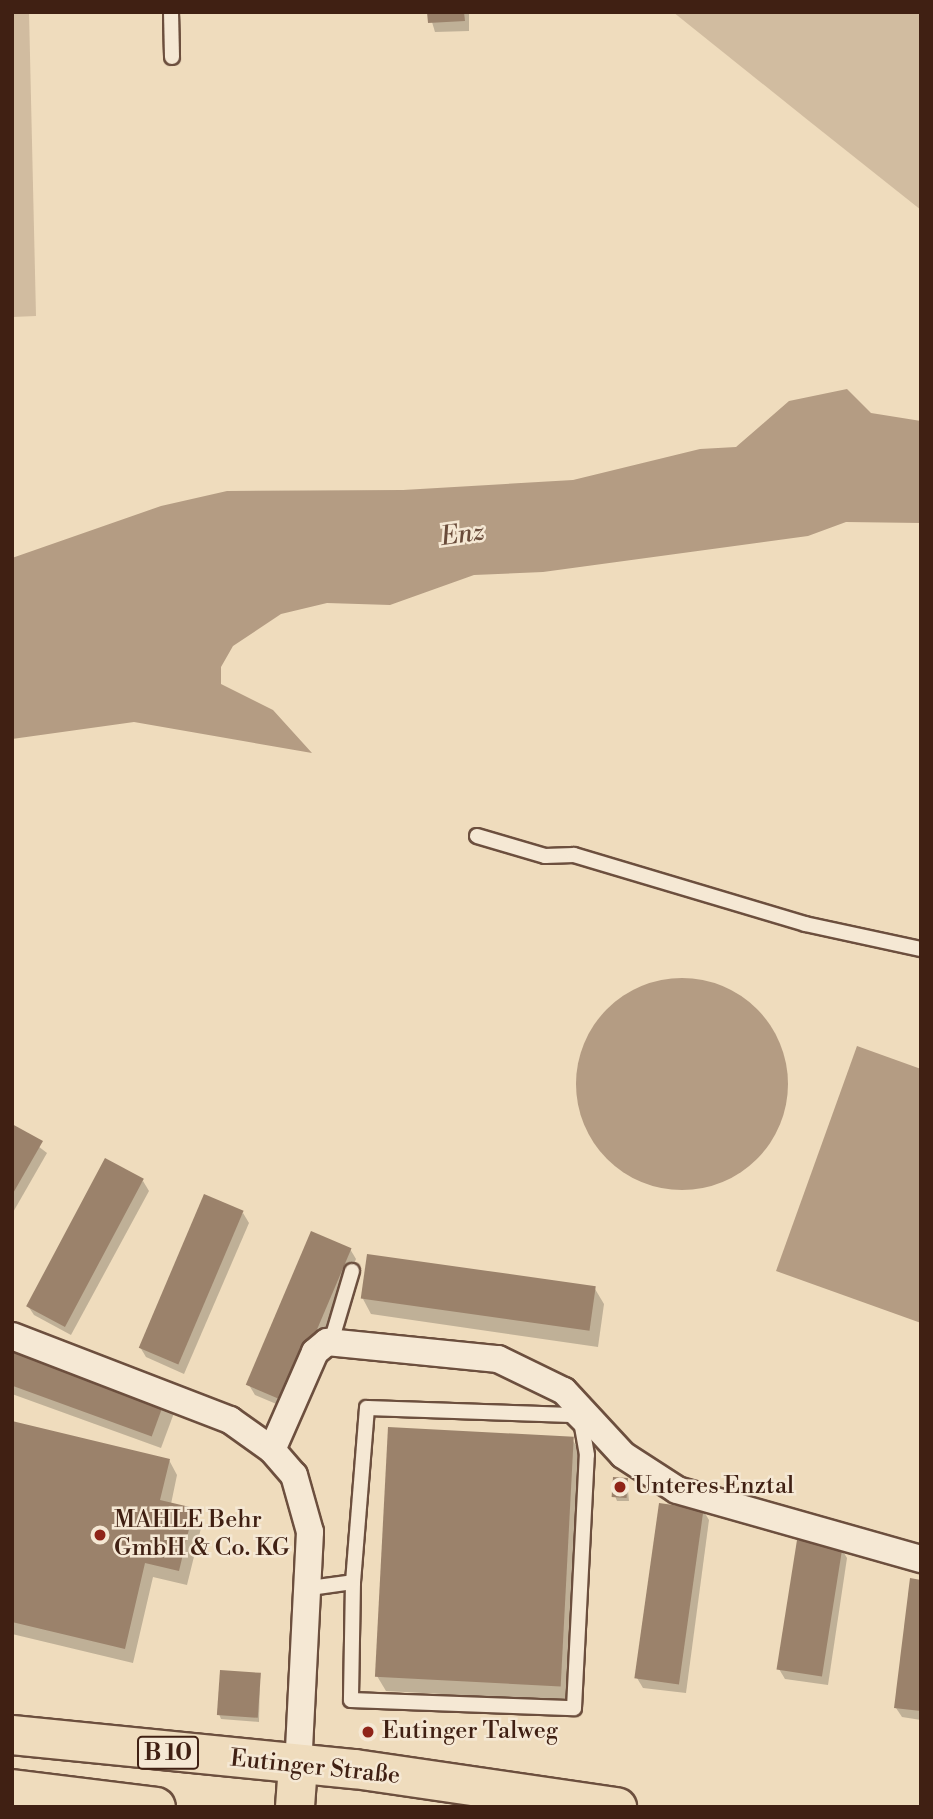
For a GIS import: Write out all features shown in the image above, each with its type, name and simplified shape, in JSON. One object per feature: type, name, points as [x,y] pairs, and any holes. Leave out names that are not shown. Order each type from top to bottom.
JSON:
[{"type":"main road","name":"Eutinger Straße","points":[[12,1735],[298,1765],[617,1807]]},
{"type":"main road","points":[[295,1807],[298,1765]]},
{"type":"main road","name":"B 10","points":[[12,1789],[156,1807]]},
{"type":"street","points":[[12,1336],[215,1412],[272,1450],[305,1497],[310,1588],[298,1765]]},
{"type":"street","points":[[272,1450],[316,1352],[331,1342],[514,1363],[564,1391],[623,1455],[677,1490],[921,1559]]},
{"type":"lane","points":[[171,12],[172,57]]},
{"type":"lane","points":[[477,836],[545,856],[574,855],[806,924],[921,949]]},
{"type":"lane","points":[[331,1342],[352,1271]]},
{"type":"lane","points":[[367,1408],[571,1415],[582,1426],[587,1455],[574,1708],[351,1700],[353,1582],[367,1408]]},
{"type":"lane","points":[[310,1588],[353,1582]]},
{"type":"shaded area","points":[[12,12],[29,12],[36,316],[12,317]]},
{"type":"shaded area","points":[[673,12],[921,12],[921,210],[809,121]]},
{"type":"water","name":"Enz","points":[[847,389],[871,413],[921,421],[921,523],[846,522],[808,536],[543,572],[474,575],[390,605],[327,603],[281,614],[233,646],[221,667],[221,684],[273,710],[312,753],[134,722],[12,739],[12,558],[161,506],[227,491],[403,490],[573,480],[700,449],[736,447],[789,401]]},
{"type":"water","points":[[682,978],[703,980],[722,986],[757,1009],[780,1044],[786,1063],[786,1105],[780,1124],[757,1159],[722,1182],[703,1188],[682,1190],[661,1188],[642,1182],[607,1159],[584,1124],[578,1105],[576,1084],[578,1063],[584,1044],[607,1009],[642,986],[661,980]]},
{"type":"water","points":[[857,1046],[921,1069],[921,1323],[776,1271]]},
{"type":"building","points":[[427,12],[464,12],[465,21],[428,23]]},
{"type":"building","points":[[12,1124],[43,1141],[12,1195]]},
{"type":"building","points":[[105,1158],[144,1179],[65,1327],[26,1306]]},
{"type":"building","points":[[204,1194],[244,1211],[178,1365],[139,1348]]},
{"type":"building","points":[[311,1231],[352,1248],[286,1402],[246,1385]]},
{"type":"building","points":[[367,1254],[596,1286],[589,1331],[361,1299]]},
{"type":"building","points":[[12,1341],[166,1397],[152,1437],[12,1386]]},
{"type":"building","name":"MAHLE Behr GmbH & Co. KG","points":[[12,1421],[170,1459],[160,1500],[194,1508],[179,1571],[145,1563],[125,1649],[12,1622]]},
{"type":"building","points":[[388,1427],[574,1437],[561,1686],[375,1677]]},
{"type":"building","name":"Unteres Enztal","points":[[613,1477],[628,1478],[627,1498],[612,1497]]},
{"type":"building","points":[[659,1503],[704,1509],[679,1685],[634,1678]]},
{"type":"building","points":[[797,1540],[842,1547],[822,1677],[777,1669]]},
{"type":"building","points":[[910,1578],[921,1580],[921,1711],[894,1708]]},
{"type":"building","points":[[220,1670],[261,1673],[258,1718],[217,1715]]},
{"type":"place","name":"Unteres Enztal","points":[[620,1487]]},
{"type":"place","name":"MAHLE Behr GmbH & Co. KG","points":[[100,1535]]},
{"type":"place","name":"Eutinger Talweg","points":[[368,1732]]}]
